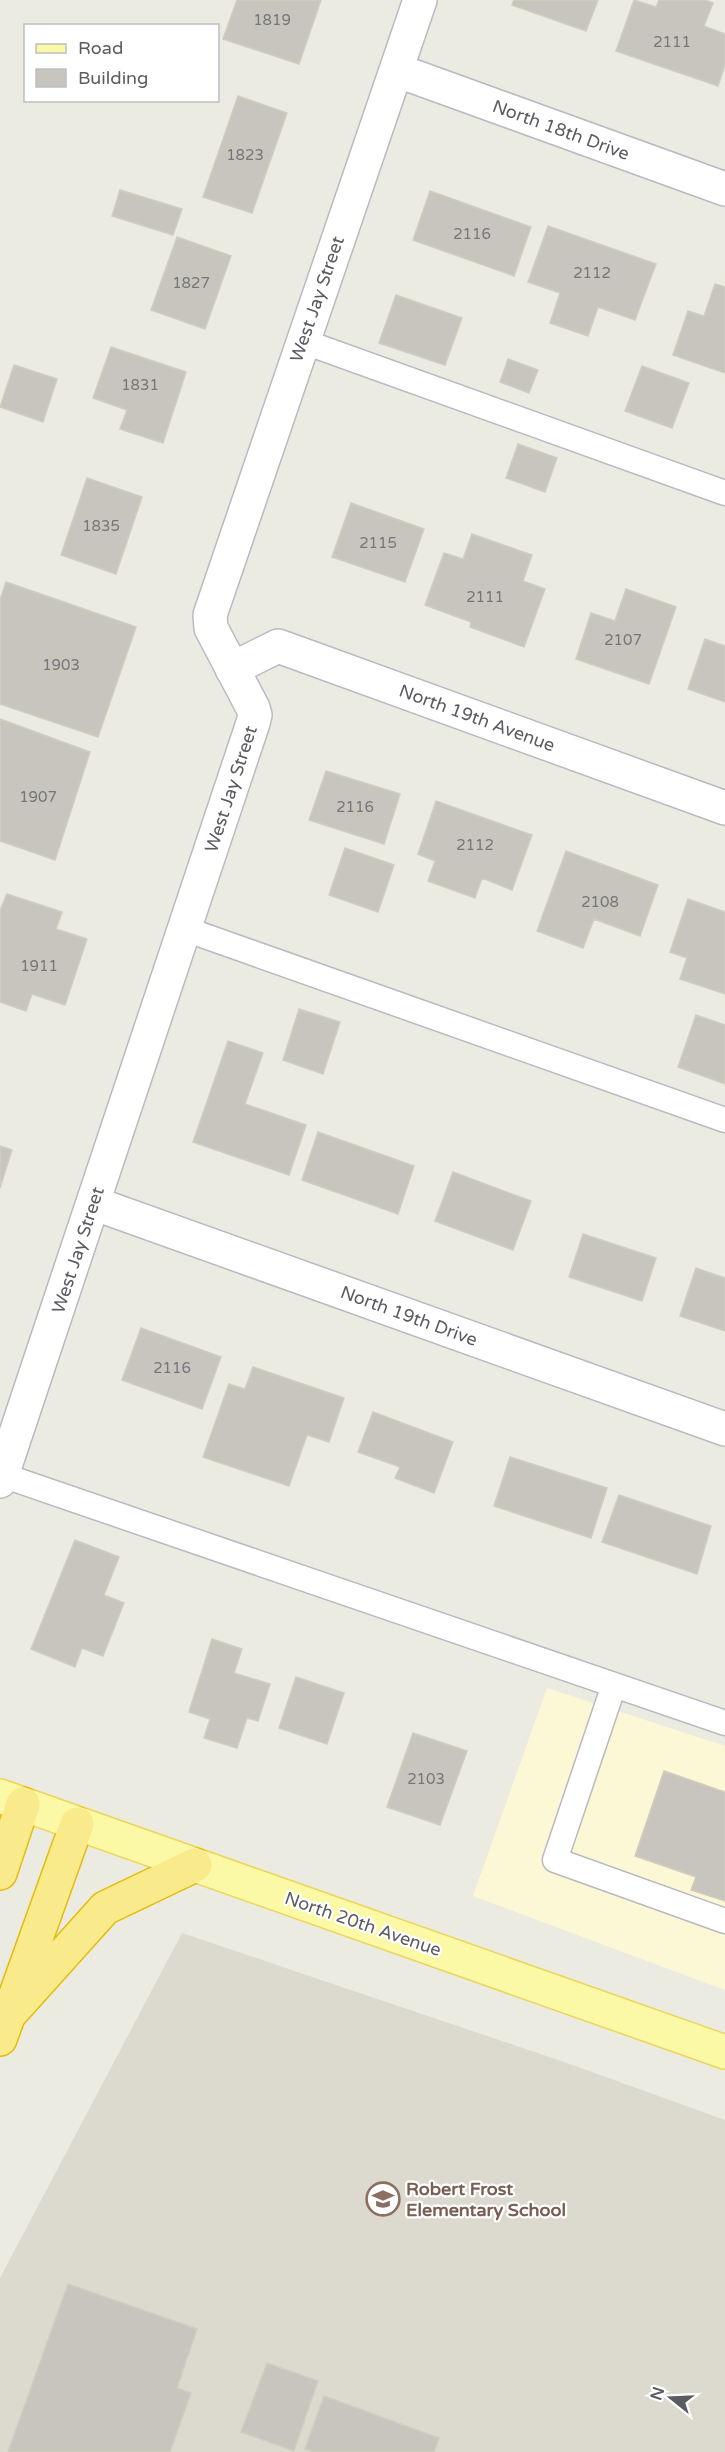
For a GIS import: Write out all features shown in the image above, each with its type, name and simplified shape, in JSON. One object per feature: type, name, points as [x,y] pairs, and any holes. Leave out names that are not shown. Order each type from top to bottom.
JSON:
[{"type":"highway","points":[[0,1873],[12,1800]]},
{"type":"highway","points":[[4,2028],[78,1824]]},
{"type":"highway","points":[[4,2028],[105,1908],[195,1865]]},
{"type":"main road","name":"North 20th Avenue","points":[[12,1800],[725,2052]]},
{"type":"street","name":"West Jay Street","points":[[1,1478],[255,715],[211,628],[210,615],[420,0]]},
{"type":"street","name":"North 18th Drive","points":[[396,70],[725,189]]},
{"type":"street","name":"North 19th Avenue","points":[[232,669],[278,646],[725,808]]},
{"type":"street","name":"North 19th Drive","points":[[93,1203],[725,1429]]},
{"type":"lane","points":[[302,341],[725,493]]},
{"type":"lane","points":[[185,929],[725,1120]]},
{"type":"lane","points":[[1,1478],[725,1723]]},
{"type":"lane","points":[[614,1685],[555,1860],[725,1921]]},
{"type":"shaded area","points":[[547,1688],[725,1746],[725,1990],[473,1896]]},
{"type":"shaded area","name":"Robert Frost Elementary School","points":[[182,1933],[567,2063],[725,2120],[725,2452],[0,2452],[0,2278]]},
{"type":"building","points":[[237,0],[321,0],[299,64],[223,39]]},
{"type":"building","points":[[514,0],[598,0],[586,31],[512,5]]},
{"type":"building","points":[[634,0],[656,7],[659,0],[705,0],[713,3],[704,26],[725,34],[725,65],[718,86],[616,51]]},
{"type":"building","points":[[238,96],[287,113],[252,213],[203,197]]},
{"type":"building","points":[[120,190],[182,209],[173,235],[112,216]]},
{"type":"building","points":[[430,191],[531,227],[514,276],[413,240]]},
{"type":"building","points":[[548,226],[656,264],[635,320],[598,307],[588,336],[550,323],[560,293],[528,282]]},
{"type":"building","points":[[177,237],[231,256],[205,329],[151,310]]},
{"type":"building","points":[[715,284],[725,287],[725,373],[673,355],[688,311],[704,316]]},
{"type":"building","points":[[396,295],[462,318],[445,365],[379,343]]},
{"type":"building","points":[[111,347],[186,372],[163,443],[120,429],[127,410],[93,398]]},
{"type":"building","points":[[508,359],[538,370],[529,393],[500,382]]},
{"type":"building","points":[[14,365],[57,379],[43,422],[0,407]]},
{"type":"building","points":[[642,366],[689,383],[672,428],[625,411]]},
{"type":"building","points":[[518,444],[557,458],[545,492],[506,478]]},
{"type":"building","points":[[87,478],[142,497],[116,574],[61,555]]},
{"type":"building","points":[[351,503],[424,529],[405,582],[332,557]]},
{"type":"building","points":[[472,534],[532,555],[523,581],[545,589],[524,647],[470,627],[471,622],[425,605],[444,553],[463,559]]},
{"type":"building","points":[[6,582],[136,627],[98,737],[0,704],[0,600]]},
{"type":"building","points":[[626,589],[676,607],[649,684],[576,659],[591,613],[615,621]]},
{"type":"building","points":[[705,639],[725,646],[725,702],[688,689]]},
{"type":"building","points":[[0,719],[90,752],[55,860],[0,841]]},
{"type":"building","points":[[326,771],[400,794],[384,844],[309,820]]},
{"type":"building","points":[[436,801],[532,835],[512,890],[482,878],[475,898],[428,881],[435,861],[418,854]]},
{"type":"building","points":[[345,848],[394,865],[378,912],[329,895]]},
{"type":"building","points":[[566,851],[658,885],[640,936],[594,919],[583,948],[537,931]]},
{"type":"building","points":[[7,894],[62,912],[56,929],[87,939],[65,1005],[32,994],[26,1011],[0,1002],[0,910]]},
{"type":"building","points":[[688,899],[725,912],[725,994],[680,979],[687,958],[670,952]]},
{"type":"building","points":[[299,1009],[340,1022],[323,1074],[283,1060]]},
{"type":"building","points":[[696,1015],[725,1025],[725,1084],[678,1067]]},
{"type":"building","points":[[228,1041],[263,1053],[245,1104],[306,1125],[289,1175],[193,1142]]},
{"type":"building","points":[[318,1132],[414,1166],[398,1214],[302,1180]]},
{"type":"building","points":[[0,1146],[12,1150],[0,1188]]},
{"type":"building","points":[[453,1172],[531,1201],[513,1250],[435,1221]]},
{"type":"building","points":[[583,1234],[656,1258],[642,1301],[569,1277]]},
{"type":"building","points":[[696,1268],[725,1278],[725,1331],[680,1316]]},
{"type":"building","points":[[141,1328],[221,1357],[202,1409],[122,1380]]},
{"type":"building","points":[[253,1367],[344,1398],[329,1442],[307,1435],[289,1486],[203,1457],[229,1384],[245,1389]]},
{"type":"building","points":[[373,1412],[453,1442],[434,1493],[395,1478],[400,1467],[358,1452]]},
{"type":"building","points":[[510,1457],[607,1488],[591,1538],[494,1506]]},
{"type":"building","points":[[619,1495],[711,1526],[697,1574],[602,1542]]},
{"type":"building","points":[[75,1540],[119,1557],[104,1595],[124,1603],[103,1656],[82,1648],[75,1667],[31,1649]]},
{"type":"building","points":[[212,1639],[242,1649],[234,1673],[270,1684],[258,1721],[247,1718],[237,1748],[204,1738],[210,1719],[189,1712]]},
{"type":"building","points":[[296,1677],[344,1693],[327,1744],[279,1728]]},
{"type":"building","points":[[413,1733],[467,1751],[440,1825],[387,1807]]},
{"type":"building","points":[[664,1771],[725,1792],[725,1901],[691,1890],[696,1877],[635,1856]]},
{"type":"building","points":[[68,2284],[197,2329],[177,2388],[191,2393],[170,2452],[8,2452]]},
{"type":"building","points":[[267,2363],[318,2381],[294,2451],[241,2432]]},
{"type":"building","points":[[324,2396],[439,2438],[434,2452],[313,2452],[305,2449]]},
{"type":"place","name":"Robert Frost Elementary School","points":[[383,2199]]}]
